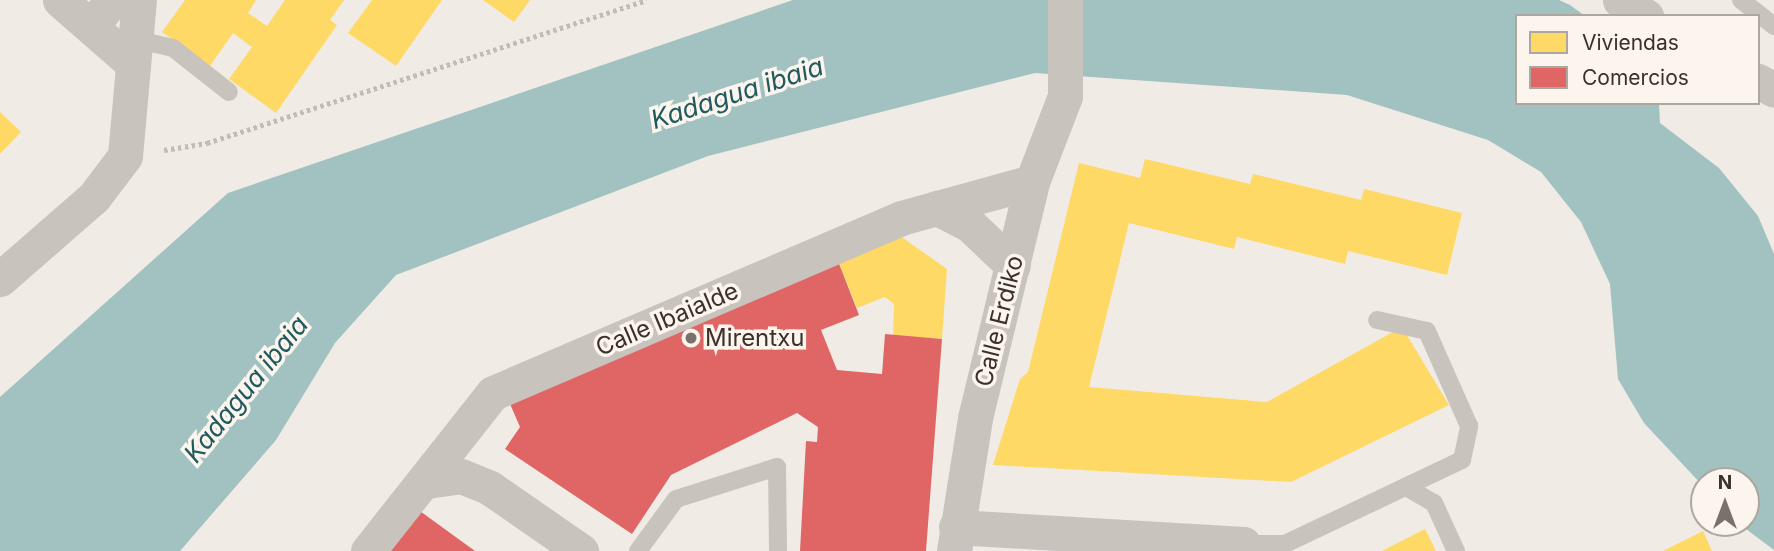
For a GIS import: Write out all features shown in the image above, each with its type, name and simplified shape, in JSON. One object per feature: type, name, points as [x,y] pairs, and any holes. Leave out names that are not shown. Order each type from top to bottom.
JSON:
[{"type":"street","points":[[60,0],[102,13],[134,51]]},
{"type":"street","points":[[0,279],[94,197],[125,156],[139,0]]},
{"type":"street","name":"Calle Erdiko","points":[[955,539],[1032,183],[1065,96],[1065,0]]},
{"type":"street","points":[[1620,0],[1643,14]]},
{"type":"street","name":"Calle Ibaialde","points":[[368,551],[427,481],[493,393],[901,218],[1032,183]]},
{"type":"street","points":[[937,208],[970,225],[1013,266]]},
{"type":"street","points":[[477,415],[476,466],[490,488]]},
{"type":"street","points":[[427,481],[461,476],[490,488],[581,551]]},
{"type":"street","points":[[955,539],[1243,548]]},
{"type":"lane","points":[[1741,0],[1759,14]]},
{"type":"lane","points":[[1760,15],[1774,26]]},
{"type":"lane","points":[[134,51],[173,48],[229,92]]},
{"type":"lane","points":[[1243,548],[1285,544],[1462,460],[1469,426],[1427,331],[1377,320]]},
{"type":"lane","points":[[638,551],[676,499],[777,467],[778,551]]},
{"type":"lane","points":[[1406,487],[1434,503],[1456,551]]},
{"type":"path","points":[[125,156],[207,143],[646,0]]},
{"type":"water","name":"Kadagua ibaia","points":[[793,0],[1559,0],[1582,14],[1515,14],[1515,105],[1659,105],[1660,123],[1719,168],[1758,216],[1774,254],[1774,550],[1757,537],[1760,537],[1760,467],[1690,467],[1690,472],[1644,423],[1618,379],[1610,284],[1581,222],[1541,172],[1488,140],[1347,95],[1035,73],[708,156],[396,275],[335,343],[276,440],[180,551],[0,551],[0,397],[228,193]]},
{"type":"building: Viviendas","points":[[185,0],[256,0],[248,13],[267,26],[285,0],[344,0],[330,20],[337,25],[276,113],[229,79],[252,47],[233,33],[210,66],[162,32]]},
{"type":"building: Viviendas","points":[[372,0],[442,0],[396,66],[348,33]]},
{"type":"building: Viviendas","points":[[483,0],[530,0],[514,22]]},
{"type":"building: Viviendas","points":[[0,112],[21,132],[0,154]]},
{"type":"building: Viviendas","points":[[1145,159],[1250,184],[1253,174],[1361,200],[1364,189],[1462,213],[1447,275],[1348,251],[1345,264],[1237,237],[1234,249],[1129,223],[1089,387],[1267,402],[1402,327],[1449,405],[1291,482],[993,465],[1020,379],[1028,372],[1079,163],[1140,178]]},
{"type":"building: Viviendas","points":[[893,231],[947,269],[942,339],[893,336],[894,304],[885,297],[857,308],[836,256]]},
{"type":"building: Viviendas","points":[[1425,529],[1436,551],[1382,551]]},
{"type":"building: Viviendas","points":[[1691,537],[1706,537],[1712,551],[1663,551]]},
{"type":"building: Comercios","points":[[836,256],[859,315],[821,330],[837,370],[882,374],[885,334],[942,339],[926,551],[800,551],[806,441],[817,442],[818,427],[797,413],[671,475],[632,534],[505,449],[520,427],[507,397]]},
{"type":"building: Comercios","points":[[413,506],[475,551],[381,551]]},
{"type":"place","name":"Mirentxu","points":[[691,338]]}]
